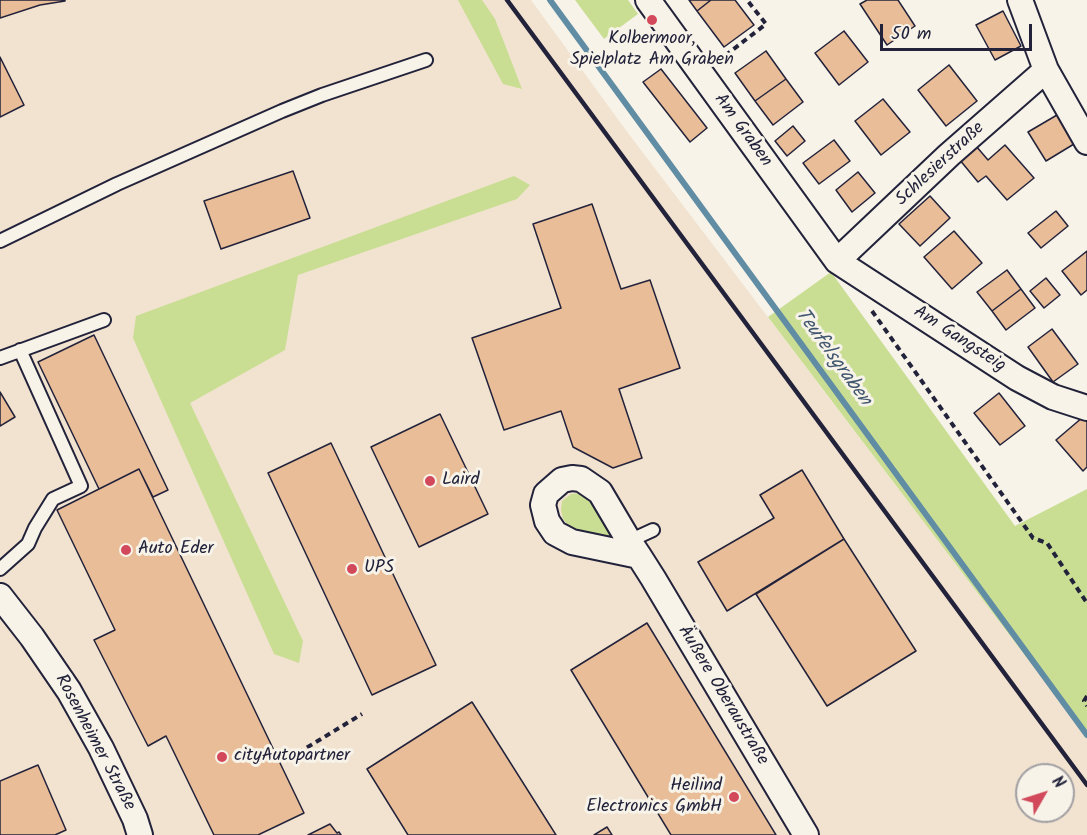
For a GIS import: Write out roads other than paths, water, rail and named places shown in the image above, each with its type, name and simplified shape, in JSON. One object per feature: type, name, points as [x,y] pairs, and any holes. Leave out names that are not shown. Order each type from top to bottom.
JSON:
[{"type":"street","name":"Am Graben","points":[[648,0],[837,261]]},
{"type":"street","points":[[1020,0],[1046,70],[1087,142]]},
{"type":"street","name":"Schlesierstraße","points":[[837,261],[949,155],[1046,70]]},
{"type":"street","name":"Am Gangsteig","points":[[837,261],[1017,378],[1053,397],[1087,408]]},
{"type":"street","name":"Äußere Oberaustraße","points":[[634,548],[806,835]]},
{"type":"street","name":"Rosenheimer Straße","points":[[0,596],[69,691],[101,748],[141,835]]},
{"type":"lane","points":[[0,241],[117,184],[282,111],[426,60]]},
{"type":"lane","points":[[0,358],[104,320]]},
{"type":"lane","points":[[0,568],[28,544],[52,499],[81,486],[21,350]]},
{"type":"lane","points":[[634,548],[654,530]]},
{"type":"waterway","name":"Teufelsgraben","points":[[550,0],[1087,735]]},
{"type":"railway","points":[[507,0],[1087,785]]},
{"type":"place","name":"Kolbermoor, Spielplatz Am Graben","points":[[652,20]]},
{"type":"place","name":"Laird","points":[[430,481]]},
{"type":"place","name":"Auto Eder","points":[[126,550]]},
{"type":"place","name":"UPS","points":[[352,569]]},
{"type":"place","name":"cityAutopartner","points":[[222,757]]},
{"type":"place","name":"Heilind Electronics GmbH","points":[[734,797]]}]
